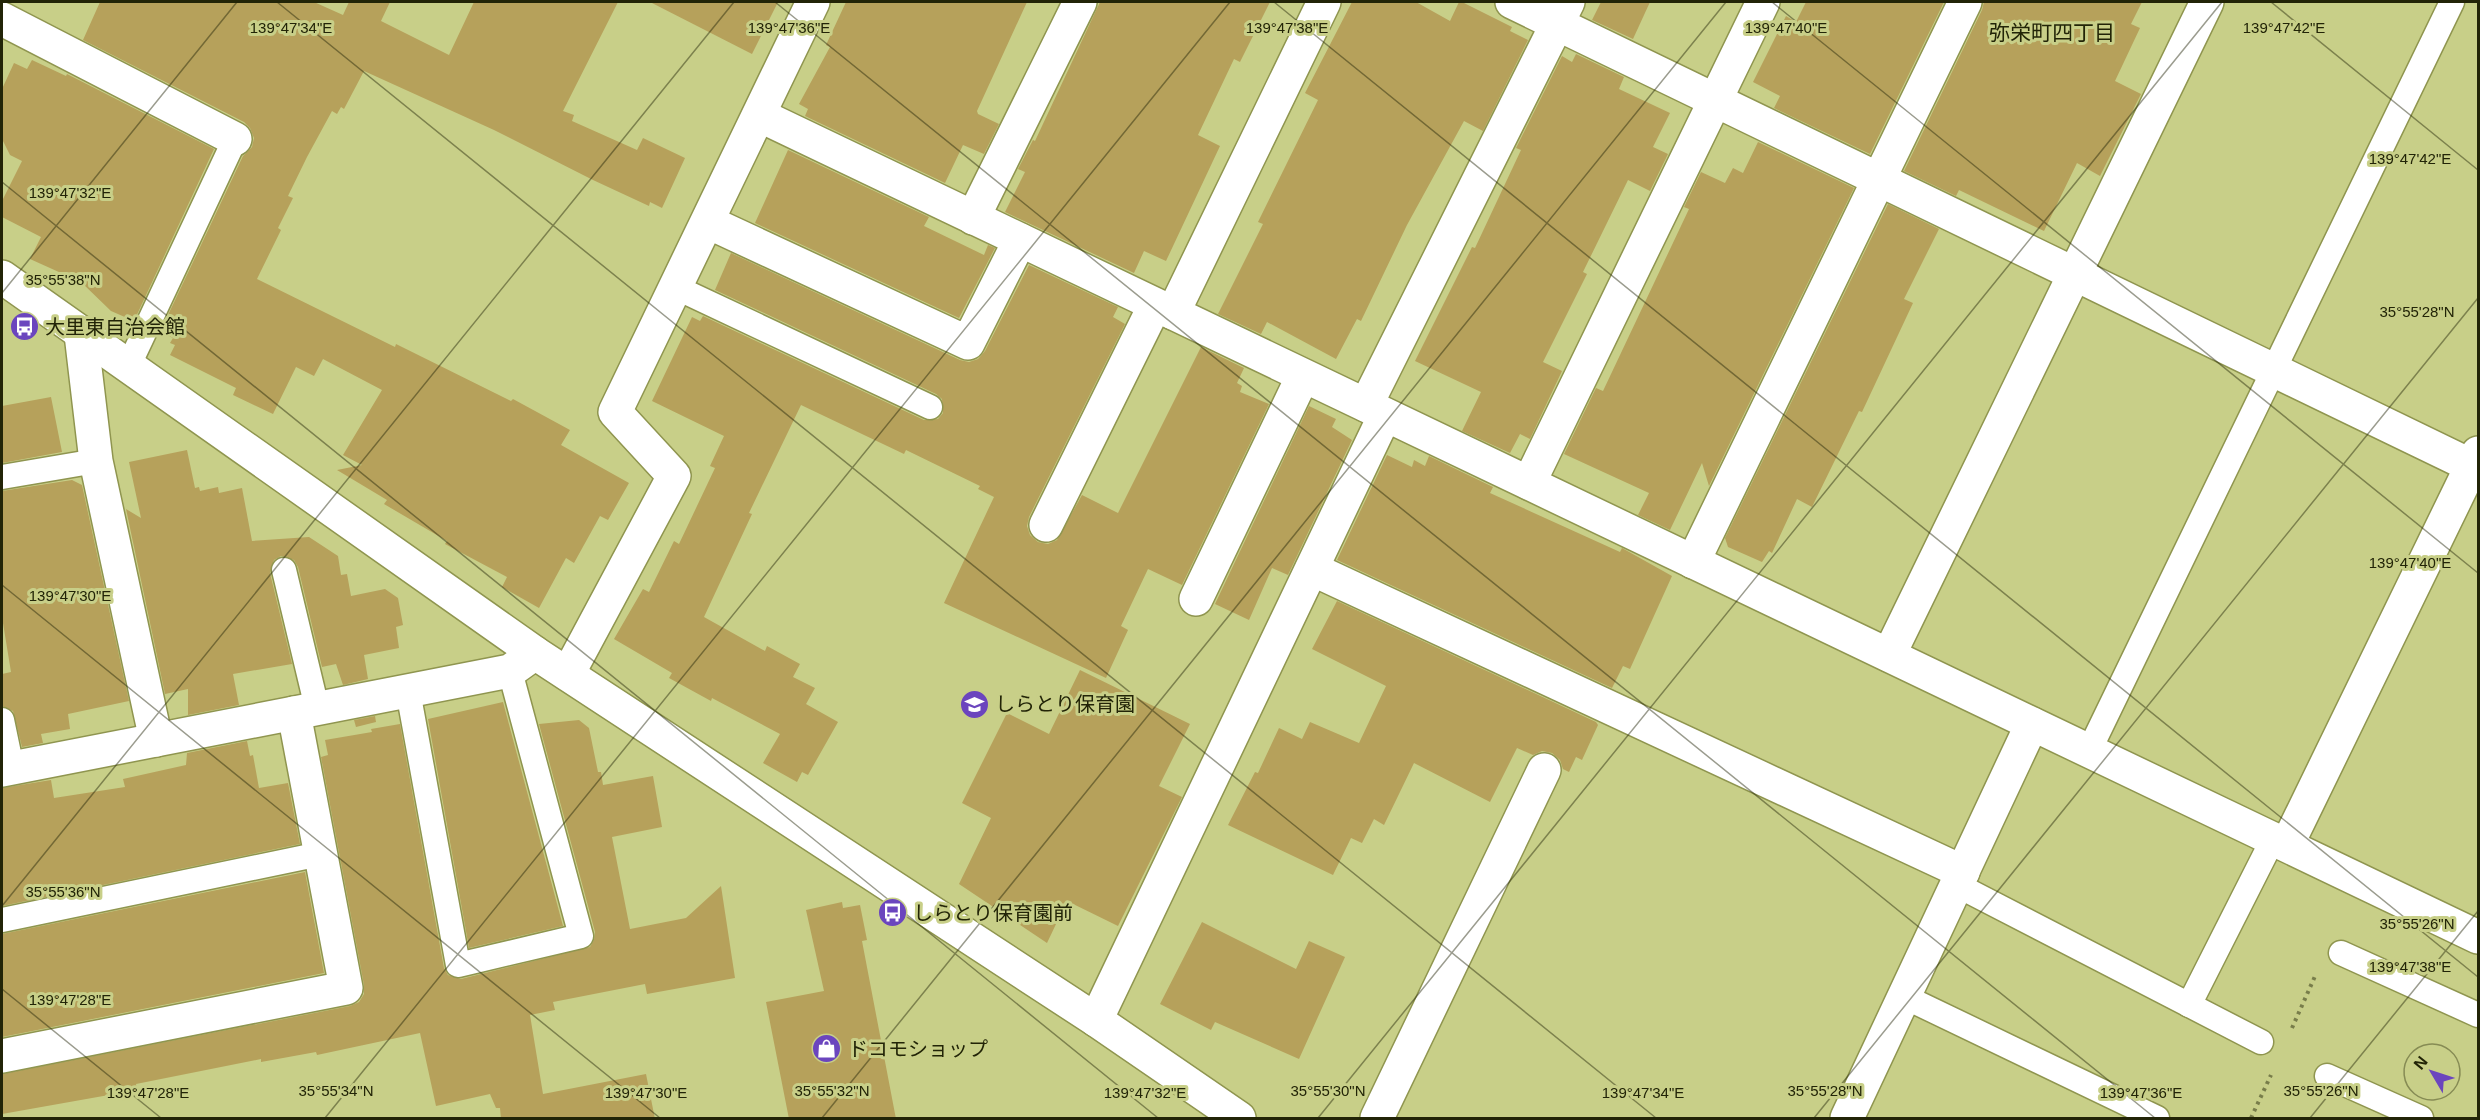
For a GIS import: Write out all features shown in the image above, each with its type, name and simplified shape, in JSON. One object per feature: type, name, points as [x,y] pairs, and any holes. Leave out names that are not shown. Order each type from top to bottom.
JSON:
[{"type":"street","points":[[568,674],[675,476],[615,412],[813,2]]},
{"type":"street","points":[[973,218],[1080,2]]},
{"type":"street","points":[[1046,525],[1164,309],[1324,2]]},
{"type":"street","points":[[1512,2],[1562,12],[1714,102],[1879,179],[2274,372],[2476,463],[2280,842]]},
{"type":"street","points":[[1529,483],[1763,2]]},
{"type":"street","points":[[1693,561],[1965,2]]},
{"type":"street","points":[[1889,655],[2207,2]]},
{"type":"street","points":[[1096,1020],[1312,569],[1376,410],[1562,12]]},
{"type":"street","points":[[2,19],[235,139]]},
{"type":"street","points":[[759,116],[2478,937]]},
{"type":"street","points":[[708,222],[968,343],[1020,240]]},
{"type":"street","points":[[2,277],[128,367],[522,662],[568,674],[1096,1020],[1238,1118]]},
{"type":"street","points":[[81,334],[96,461],[156,740]]},
{"type":"street","points":[[1196,599],[1303,376]]},
{"type":"street","points":[[1312,569],[1960,878]]},
{"type":"street","points":[[7,769],[408,691],[522,662]]},
{"type":"street","points":[[2,1056],[346,988],[320,854],[306,711]]},
{"type":"street","points":[[1847,1119],[2032,724]]},
{"type":"street","points":[[1377,1119],[1544,770]]},
{"type":"lane","points":[[2089,751],[2451,2]]},
{"type":"lane","points":[[128,367],[235,139]]},
{"type":"lane","points":[[675,287],[930,407]]},
{"type":"lane","points":[[2,477],[96,461]]},
{"type":"lane","points":[[284,570],[306,711]]},
{"type":"lane","points":[[408,691],[458,965],[581,936],[522,662]]},
{"type":"lane","points":[[2,720],[7,769]]},
{"type":"lane","points":[[2189,1005],[2280,842]]},
{"type":"lane","points":[[2,920],[320,854]]},
{"type":"lane","points":[[1960,878],[2189,1005],[2261,1042]]},
{"type":"lane","points":[[2341,952],[2478,1015]]},
{"type":"lane","points":[[1905,997],[2157,1119]]},
{"type":"lane","points":[[2327,1076],[2421,1119]]},
{"type":"path","points":[[2290,1032],[2319,967]]},
{"type":"path","points":[[2251,1119],[2276,1064]]},
{"type":"building","points":[[100,2],[314,2],[343,15],[349,2],[390,2],[381,21],[449,55],[474,2],[618,2],[563,111],[574,115],[572,121],[637,150],[643,138],[685,158],[662,208],[650,202],[649,206],[494,130],[364,71],[344,109],[341,107],[337,114],[332,111],[307,157],[288,196],[293,198],[278,228],[281,230],[257,279],[395,347],[396,344],[511,401],[513,399],[570,430],[561,445],[629,483],[608,520],[600,516],[574,563],[566,558],[539,608],[502,587],[507,577],[445,544],[447,541],[384,504],[387,500],[337,470],[362,465],[343,455],[382,390],[323,359],[314,376],[296,367],[273,414],[233,395],[236,388],[170,355],[175,345],[170,343],[173,338],[160,332],[243,156],[252,147],[254,138],[250,128],[244,122],[83,40]]},
{"type":"building","points":[[650,2],[778,2],[752,54]]},
{"type":"building","points":[[846,2],[1027,2],[977,111],[978,114],[999,124],[984,154],[963,145],[945,183],[805,116],[808,109],[799,104],[830,47],[826,45]]},
{"type":"building","points":[[1100,2],[1270,2],[1240,62],[1234,59],[1198,135],[1220,146],[1166,261],[1144,251],[1134,273],[1005,212],[1025,172],[1018,169],[1033,140],[1035,141]]},
{"type":"building","points":[[1352,2],[1416,2],[1450,21],[1459,2],[1462,2],[1512,27],[1510,31],[1528,40],[1483,131],[1464,121],[1407,225],[1361,321],[1357,319],[1336,359],[1267,322],[1261,334],[1218,314],[1263,224],[1258,222],[1318,100],[1305,93]]},
{"type":"building","points":[[1601,2],[1650,2],[1633,39],[1592,20]]},
{"type":"building","points":[[1806,2],[1944,2],[1870,154],[1774,108],[1780,96],[1753,82],[1786,16],[1796,22]]},
{"type":"building","points":[[1984,2],[2142,2],[2131,24],[2140,28],[2115,81],[2141,94],[2100,176],[2077,163],[2044,231],[1959,190],[1956,196],[1904,171]]},
{"type":"building","points":[[1576,54],[1624,77],[1619,89],[1670,113],[1653,147],[1668,154],[1650,191],[1628,180],[1583,272],[1587,274],[1543,362],[1562,371],[1530,439],[1520,434],[1510,453],[1462,431],[1481,392],[1415,361],[1472,247],[1475,248],[1521,150],[1516,148],[1562,56],[1572,62]]},
{"type":"building","points":[[32,60],[66,76],[67,74],[214,149],[134,321],[111,311],[81,282],[30,259],[41,237],[2,217],[2,201],[22,161],[10,155],[2,139],[2,89],[14,63],[27,69]]},
{"type":"building","points":[[1758,142],[1854,188],[1709,486],[1702,463],[1670,530],[1638,515],[1649,493],[1564,454],[1596,388],[1603,391],[1689,209],[1684,207],[1701,172],[1725,183],[1733,168],[1743,173]]},
{"type":"building","points":[[788,150],[929,217],[924,226],[984,255],[988,245],[995,248],[959,318],[755,223]]},
{"type":"building","points":[[1888,204],[1939,229],[1904,299],[1913,303],[1862,412],[1859,411],[1812,507],[1797,499],[1772,553],[1769,551],[1762,562],[1728,547],[1725,538]]},
{"type":"building","points":[[731,253],[960,360],[969,362],[978,359],[985,351],[1029,265],[1118,307],[1113,317],[1125,324],[1029,517],[1027,526],[1030,535],[1038,542],[1048,544],[1057,540],[1082,495],[1118,513],[1201,347],[1244,368],[1237,383],[1242,386],[1240,392],[1269,404],[1182,585],[1148,569],[1121,626],[1128,630],[1106,678],[944,603],[994,497],[978,489],[980,486],[906,450],[904,454],[801,405],[749,513],[752,514],[704,617],[765,651],[767,646],[800,664],[793,677],[815,688],[806,704],[838,722],[808,775],[802,772],[797,782],[763,763],[780,734],[669,678],[672,673],[614,639],[643,589],[649,592],[674,541],[679,544],[715,468],[710,466],[724,436],[652,401],[692,317],[700,321],[703,316],[924,420],[938,419],[943,413],[942,399],[936,394],[715,290]]},
{"type":"building","points":[[51,397],[62,452],[2,463],[2,406]]},
{"type":"building","points":[[1309,406],[1336,419],[1332,427],[1352,440],[1288,575],[1272,568],[1249,620],[1215,604]]},
{"type":"building","points":[[187,450],[195,488],[199,487],[200,491],[218,487],[219,493],[242,488],[252,541],[309,537],[338,556],[341,575],[347,574],[351,596],[385,589],[398,598],[403,625],[396,627],[399,648],[364,655],[368,679],[343,685],[336,664],[322,667],[298,567],[294,560],[281,556],[274,560],[270,573],[292,664],[233,674],[239,705],[188,715],[188,689],[165,694],[126,509],[141,518],[129,462]]},
{"type":"building","points":[[1387,455],[1412,467],[1414,460],[1425,466],[1429,456],[1493,487],[1490,493],[1620,552],[1622,548],[1672,576],[1630,669],[1623,666],[1612,688],[1337,560]]},
{"type":"building","points":[[72,480],[82,485],[129,701],[68,714],[70,729],[41,734],[43,743],[22,747],[13,711],[2,706],[2,674],[11,672],[2,617],[2,491]]},
{"type":"building","points":[[1337,601],[1596,722],[1598,725],[1582,760],[1576,757],[1569,772],[1563,769],[1560,760],[1552,753],[1542,751],[1533,755],[1517,748],[1490,802],[1414,763],[1384,825],[1374,819],[1362,843],[1351,838],[1333,875],[1228,825],[1255,772],[1258,773],[1279,728],[1302,739],[1310,722],[1359,743],[1386,686],[1312,649]]},
{"type":"building","points":[[1080,670],[1190,724],[1159,786],[1182,797],[1118,926],[1067,901],[1047,943],[959,884],[991,818],[962,803],[1007,713],[1049,734]]},
{"type":"building","points":[[503,702],[563,926],[469,948],[428,719]]},
{"type":"building","points":[[375,716],[376,722],[356,727],[354,720]]},
{"type":"building","points":[[579,720],[589,728],[603,785],[653,776],[662,827],[612,837],[630,929],[686,918],[721,886],[735,978],[647,994],[645,984],[553,1002],[555,1010],[530,1015],[543,1094],[646,1074],[655,1119],[501,1119],[500,1108],[496,1108],[490,1094],[436,1106],[420,1033],[317,1055],[316,1052],[261,1062],[261,1059],[136,1084],[137,1090],[2,1114],[2,1074],[350,1006],[359,1002],[364,994],[364,985],[321,757],[328,755],[325,740],[372,732],[371,729],[400,724],[444,968],[448,975],[461,979],[590,947],[595,932],[539,724]]},
{"type":"building","points":[[247,741],[250,756],[253,755],[259,788],[288,783],[300,844],[2,906],[2,788],[51,780],[54,798],[125,787],[123,779],[186,765],[187,753]]},
{"type":"building","points":[[305,872],[324,973],[2,1037],[2,934]]},
{"type":"building","points":[[842,902],[843,908],[860,905],[867,940],[862,941],[896,1119],[789,1119],[766,1002],[824,991],[806,910]]},
{"type":"building","points":[[1202,922],[1296,969],[1309,941],[1345,957],[1299,1059],[1215,1022],[1211,1030],[1160,1004]]},
{"type":"place","name":"大里東自治会館","points":[[24,327]]},
{"type":"place","name":"しらとり保育園","points":[[974,704]]},
{"type":"place","name":"しらとり保育園前","points":[[892,913]]},
{"type":"place","name":"ドコモショップ","points":[[827,1049]]},
{"type":"district","name":"弥栄町四丁目","points":[[2052,33]]}]
